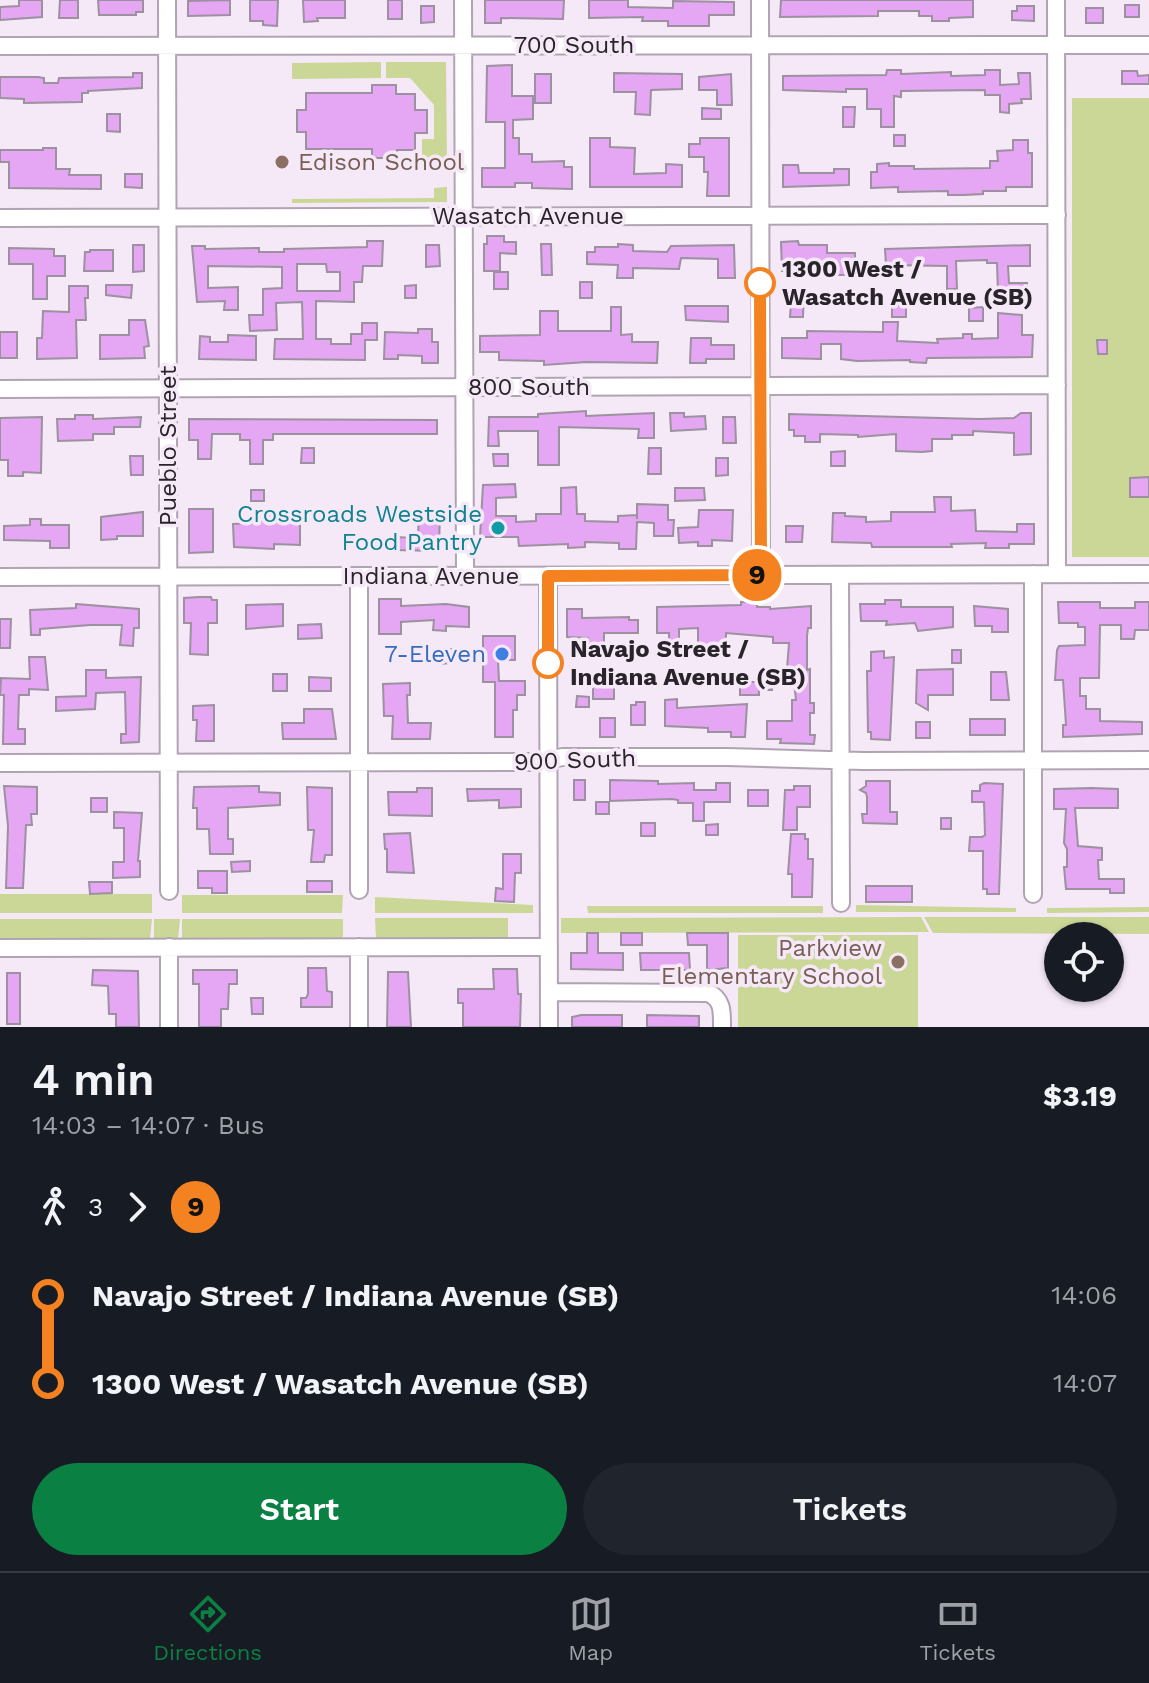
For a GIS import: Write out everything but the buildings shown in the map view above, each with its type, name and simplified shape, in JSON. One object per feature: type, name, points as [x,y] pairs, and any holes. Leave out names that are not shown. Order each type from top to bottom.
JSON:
[{"type":"street","name":"Pueblo Street","points":[[167,0],[169,891]]},
{"type":"street","points":[[463,0],[465,576]]},
{"type":"street","points":[[760,0],[761,575]]},
{"type":"street","points":[[1056,0],[1057,574]]},
{"type":"street","name":"700 South","points":[[0,46],[1149,45]]},
{"type":"street","name":"Wasatch Avenue","points":[[0,218],[1057,215]]},
{"type":"street","name":"800 South","points":[[0,389],[1057,385]]},
{"type":"street","points":[[1033,574],[1033,894]]},
{"type":"street","name":"Indiana Avenue","points":[[0,577],[1149,574]]},
{"type":"street","points":[[840,575],[841,903]]},
{"type":"street","points":[[548,576],[549,1027]]},
{"type":"street","points":[[359,577],[359,890]]},
{"type":"street","name":"900 South","points":[[0,763],[535,762],[563,757],[1149,760]]},
{"type":"street","points":[[169,947],[169,1027]]},
{"type":"street","points":[[359,947],[359,1027]]},
{"type":"street","points":[[0,948],[549,947]]},
{"type":"street","points":[[549,992],[702,991],[717,998],[722,1010],[722,1027]]},
{"type":"green space","points":[[381,62],[381,78],[292,79],[292,63]]},
{"type":"green space","points":[[386,62],[446,62],[447,162],[422,162],[422,139],[434,139],[434,105],[410,78],[386,78]]},
{"type":"green space","points":[[1072,98],[1149,98],[1149,557],[1072,557]]},
{"type":"green space","points":[[447,187],[447,202],[292,203],[292,199],[434,198],[434,188]]},
{"type":"green space","points":[[0,894],[152,894],[152,913],[0,913]]},
{"type":"green space","points":[[182,895],[343,895],[342,913],[182,913]]},
{"type":"green space","points":[[375,897],[533,905],[533,913],[375,913]]},
{"type":"green space","points":[[856,905],[1016,908],[1016,912],[856,912]]},
{"type":"green space","points":[[587,906],[823,906],[823,913],[588,913]]},
{"type":"green space","points":[[1149,907],[1149,912],[1047,913],[1047,908]]},
{"type":"green space","points":[[921,917],[929,932],[561,933],[561,918]]},
{"type":"green space","points":[[924,917],[1149,917],[1149,934],[1124,934],[1124,922],[1044,922],[1044,934],[933,933]]},
{"type":"green space","points":[[375,918],[508,918],[508,938],[376,938]]},
{"type":"green space","points":[[0,919],[152,919],[150,939],[0,939]]},
{"type":"green space","points":[[154,919],[180,919],[178,939],[154,939]]},
{"type":"green space","points":[[182,919],[343,919],[343,936],[342,939],[182,939]]},
{"type":"green space","points":[[738,935],[918,935],[918,1027],[738,1027]]},
{"type":"bus line","name":"9","points":[[548,663],[548,576],[761,575],[760,283]]},
{"type":"place","name":"Edison School","points":[[282,162]]},
{"type":"place","name":"1300 West / Wasatch Avenue (SB)","points":[[760,283]]},
{"type":"place","name":"Crossroads Westside Food Pantry","points":[[498,528]]},
{"type":"place","name":"7-Eleven","points":[[502,654]]},
{"type":"place","name":"Navajo Street / Indiana Avenue (SB)","points":[[548,663]]},
{"type":"place","name":"Parkview Elementary School","points":[[898,962]]}]
